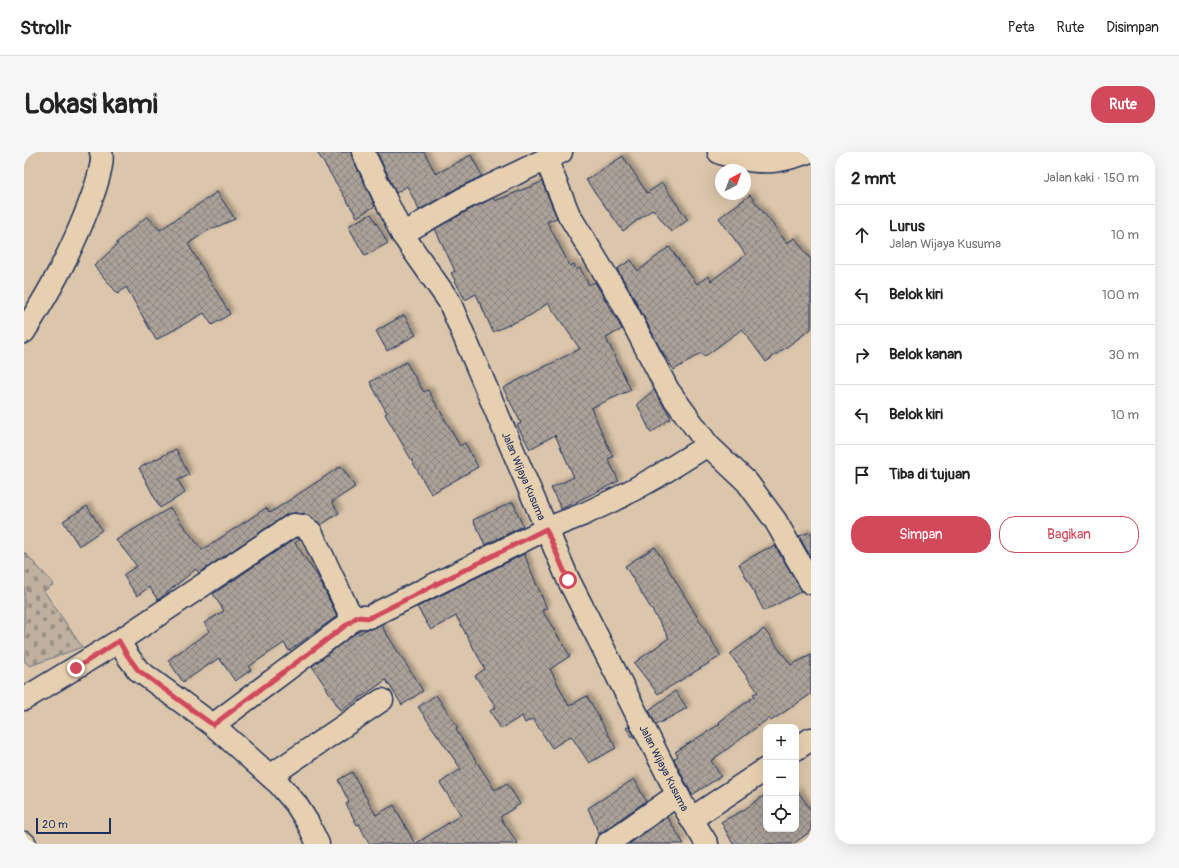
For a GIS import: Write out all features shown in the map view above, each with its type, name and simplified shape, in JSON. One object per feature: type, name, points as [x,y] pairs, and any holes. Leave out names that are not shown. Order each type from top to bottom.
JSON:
[{"type":"street","name":"Jalan Wijaya Kusuma","points":[[363,152],[402,234],[449,301],[568,580],[678,795],[707,844]]},
{"type":"street","points":[[719,152],[740,158],[767,162],[788,160],[808,152]]},
{"type":"street","points":[[24,332],[66,260],[98,184],[105,154]]},
{"type":"street","points":[[402,234],[463,198],[554,156],[569,215],[621,300],[668,390],[708,445],[747,482],[775,520],[811,583]]},
{"type":"street","points":[[24,699],[119,641],[293,525],[303,526],[311,532],[349,612],[357,617],[369,618],[546,529],[584,514],[620,497],[658,476],[708,445]]},
{"type":"street","points":[[213,725],[357,617]]},
{"type":"street","points":[[119,641],[138,670],[213,725],[270,776],[296,804],[308,823],[318,844]]},
{"type":"street","points":[[270,776],[382,700]]},
{"type":"street","points":[[799,747],[811,739]]},
{"type":"street","points":[[691,819],[763,771]]},
{"type":"street","points":[[607,844],[678,795]]},
{"type":"green space","points":[[24,552],[54,584],[44,591],[82,647],[30,666],[24,661]]},
{"type":"building","points":[[317,152],[351,152],[375,206],[357,217]]},
{"type":"building","points":[[377,152],[424,152],[436,174],[471,155],[482,176],[457,188],[419,210],[407,186],[396,193]]},
{"type":"building","points":[[623,156],[647,193],[662,183],[688,220],[671,232],[653,209],[623,231],[586,180]]},
{"type":"building","points":[[542,182],[557,218],[547,222],[570,266],[574,264],[576,270],[580,268],[589,285],[595,282],[622,329],[606,338],[631,390],[591,408],[613,457],[608,459],[619,481],[561,509],[551,488],[574,477],[555,435],[530,449],[517,425],[521,423],[503,388],[580,349],[548,303],[531,315],[493,332],[476,294],[465,300],[451,273],[455,271],[435,229],[493,198],[495,201]]},
{"type":"building","points":[[217,192],[235,219],[207,231],[188,244],[230,314],[212,325],[204,313],[156,340],[126,287],[118,294],[94,266],[118,244],[116,243],[147,216],[160,230]]},
{"type":"building","points":[[751,196],[787,243],[795,238],[811,260],[811,329],[766,362],[742,329],[704,357],[701,353],[674,370],[660,348],[632,294],[617,269],[631,260],[638,271],[669,247],[697,284],[708,276],[711,281],[746,255],[719,218],[743,200],[751,200]]},
{"type":"building","points":[[371,214],[388,243],[365,256],[348,226]]},
{"type":"building","points":[[404,315],[416,335],[387,351],[376,331]]},
{"type":"building","points":[[406,362],[424,392],[428,390],[460,446],[465,443],[478,467],[431,494],[385,414],[387,413],[370,382]]},
{"type":"building","points":[[654,390],[671,418],[651,433],[637,404]]},
{"type":"building","points":[[176,449],[189,475],[178,480],[185,493],[160,508],[139,468]]},
{"type":"building","points":[[341,466],[355,487],[332,502],[339,513],[321,525],[305,514],[294,513],[286,515],[199,573],[196,569],[158,600],[149,587],[137,596],[123,575],[137,566],[116,540],[170,508],[202,550],[266,508],[270,513]]},
{"type":"building","points":[[513,502],[523,526],[485,545],[473,520]]},
{"type":"building","points":[[87,506],[102,530],[79,546],[63,521]]},
{"type":"building","points":[[811,532],[811,558],[799,536]]},
{"type":"building","points":[[296,538],[300,539],[295,543],[318,577],[337,616],[289,651],[284,643],[248,667],[251,670],[235,681],[219,658],[183,682],[168,660],[210,631],[204,623],[224,611],[213,594]]},
{"type":"building","points":[[775,546],[802,591],[764,611],[739,564],[764,550]]},
{"type":"building","points":[[655,547],[721,656],[658,694],[634,663],[669,638],[625,566]]},
{"type":"building","points":[[524,554],[547,609],[542,610],[570,656],[550,669],[569,706],[587,696],[616,748],[589,763],[571,736],[552,748],[533,719],[525,723],[522,716],[501,729],[490,711],[496,707],[475,676],[485,669],[456,616],[431,630],[417,607]]},
{"type":"building","points":[[381,625],[423,691],[402,705],[386,680],[341,711],[312,666],[357,632],[359,634],[365,630]]},
{"type":"building","points":[[764,629],[791,665],[811,655],[811,694],[771,721],[769,718],[711,761],[721,776],[692,795],[674,759],[678,756],[675,752],[720,724],[719,722],[755,696],[753,694],[758,692],[730,654]]},
{"type":"building","points":[[675,691],[687,708],[656,725],[649,710]]},
{"type":"building","points":[[436,695],[458,728],[456,730],[495,790],[507,783],[520,804],[500,817],[518,844],[415,844],[461,815],[440,783],[461,769],[418,707]]},
{"type":"building","points":[[629,726],[635,737],[633,738],[626,728]]},
{"type":"building","points":[[352,772],[376,815],[394,805],[415,844],[369,844],[359,824],[357,825],[346,804],[349,802],[338,780]]},
{"type":"building","points":[[634,779],[646,801],[599,834],[588,808]]},
{"type":"building","points":[[799,793],[811,810],[811,831],[793,844],[733,844],[721,822],[744,810],[763,796],[763,832],[799,832]]},
{"type":"building","points":[[667,817],[684,844],[629,844]]},
{"type":"route","points":[[76,668],[119,641],[138,670],[213,725],[357,617],[369,618],[546,529],[568,580]]}]
